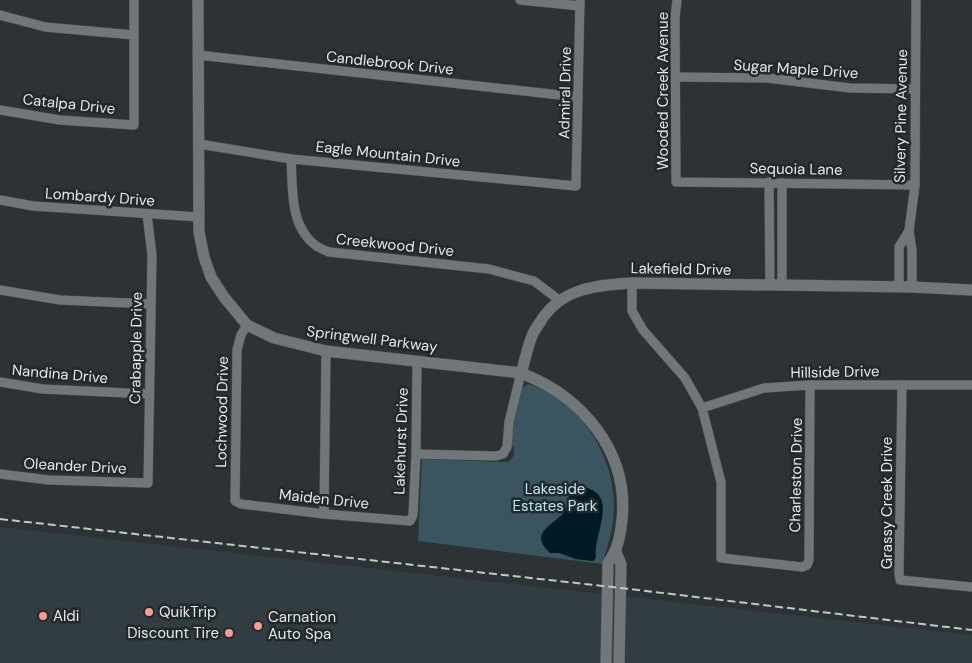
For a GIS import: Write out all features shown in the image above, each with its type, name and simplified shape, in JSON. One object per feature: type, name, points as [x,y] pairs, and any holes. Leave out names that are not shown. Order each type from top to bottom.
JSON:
[{"type":"street","points":[[0,15],[45,27],[134,35],[134,0]]},
{"type":"street","name":"Springwell Parkway","points":[[198,0],[200,241],[211,276],[224,297],[247,324],[274,338],[326,351],[521,374],[546,384],[575,404],[588,417],[604,439],[617,471],[622,498],[622,513],[616,552],[608,563],[606,663]]},
{"type":"street","points":[[520,0],[580,3]]},
{"type":"street","name":"Wooded Creek Avenue","points":[[676,182],[677,0]]},
{"type":"street","name":"Silvery Pine Avenue","points":[[912,287],[912,250],[909,231],[915,185],[916,0]]},
{"type":"street","name":"Admiral Drive","points":[[576,186],[580,3]]},
{"type":"street","name":"Catalpa Drive","points":[[0,110],[60,120],[134,125],[134,35]]},
{"type":"street","name":"Candlebrook Drive","points":[[198,55],[578,98]]},
{"type":"street","name":"Sugar Maple Drive","points":[[676,77],[767,78],[850,88],[915,89]]},
{"type":"street","name":"Eagle Mountain Drive","points":[[199,144],[292,159],[576,186]]},
{"type":"street","name":"Creekwood Drive","points":[[292,159],[296,216],[301,230],[315,245],[329,252],[489,269],[534,281],[559,300]]},
{"type":"street","name":"Sequoia Lane","points":[[676,182],[915,185]]},
{"type":"street","points":[[769,182],[770,285]]},
{"type":"street","points":[[782,183],[782,285]]},
{"type":"street","name":"Lombardy Drive","points":[[0,200],[33,206],[199,217]]},
{"type":"street","name":"Crabapple Drive","points":[[147,214],[152,255],[148,394],[148,483]]},
{"type":"street","name":"Silvery Pine Avenue","points":[[899,287],[899,247],[909,231]]},
{"type":"street","points":[[632,283],[632,311],[643,330],[686,378],[702,408]]},
{"type":"street","name":"Lakefield Drive","points":[[416,454],[496,456],[503,454],[507,447],[509,422],[532,335],[545,315],[559,300],[579,290],[601,284],[632,283],[912,287],[972,290]]},
{"type":"street","points":[[0,290],[60,300],[151,304]]},
{"type":"street","name":"Lochwood Drive","points":[[235,501],[237,350],[241,335],[247,324]]},
{"type":"street","points":[[324,514],[326,351]]},
{"type":"street","name":"Lakehurst Drive","points":[[410,521],[413,515],[416,454],[417,361]]},
{"type":"street","name":"Nandina Drive","points":[[0,382],[43,389],[148,394]]},
{"type":"street","name":"Hillside Drive","points":[[702,408],[764,388],[810,385],[972,385]]},
{"type":"street","name":"Charleston Drive","points":[[702,408],[721,482],[721,558],[802,568],[809,560],[810,385]]},
{"type":"street","name":"Grassy Creek Drive","points":[[902,385],[900,580],[972,587]]},
{"type":"street","name":"Oleander Drive","points":[[0,474],[49,480],[148,483]]},
{"type":"street","name":"Maiden Drive","points":[[235,501],[241,504],[324,514],[410,521]]},
{"type":"street","name":"Springwell Parkway","points":[[616,552],[621,564],[619,663]]},
{"type":"street","points":[[607,607],[620,607]]},
{"type":"shaded area","points":[[583,487],[594,491],[600,498],[603,507],[596,558],[593,561],[576,559],[559,553],[550,553],[541,540],[545,530],[564,512],[570,493]]},
{"type":"shaded area","points":[[0,527],[972,635],[972,663],[0,663]]},
{"type":"green space","name":"Lakeside Estates Park","points":[[528,384],[547,392],[564,403],[591,432],[601,450],[613,488],[614,508],[612,529],[602,564],[418,541],[422,459],[507,462],[510,460],[514,451],[511,442],[511,431],[514,416],[521,391]]},
{"type":"railway","points":[[0,519],[621,588],[972,630]]},
{"type":"place","name":"QuikTrip","points":[[149,612]]},
{"type":"place","name":"Aldi","points":[[43,616]]},
{"type":"place","name":"Carnation Auto Spa","points":[[258,626]]},
{"type":"place","name":"Discount Tire","points":[[229,633]]}]
